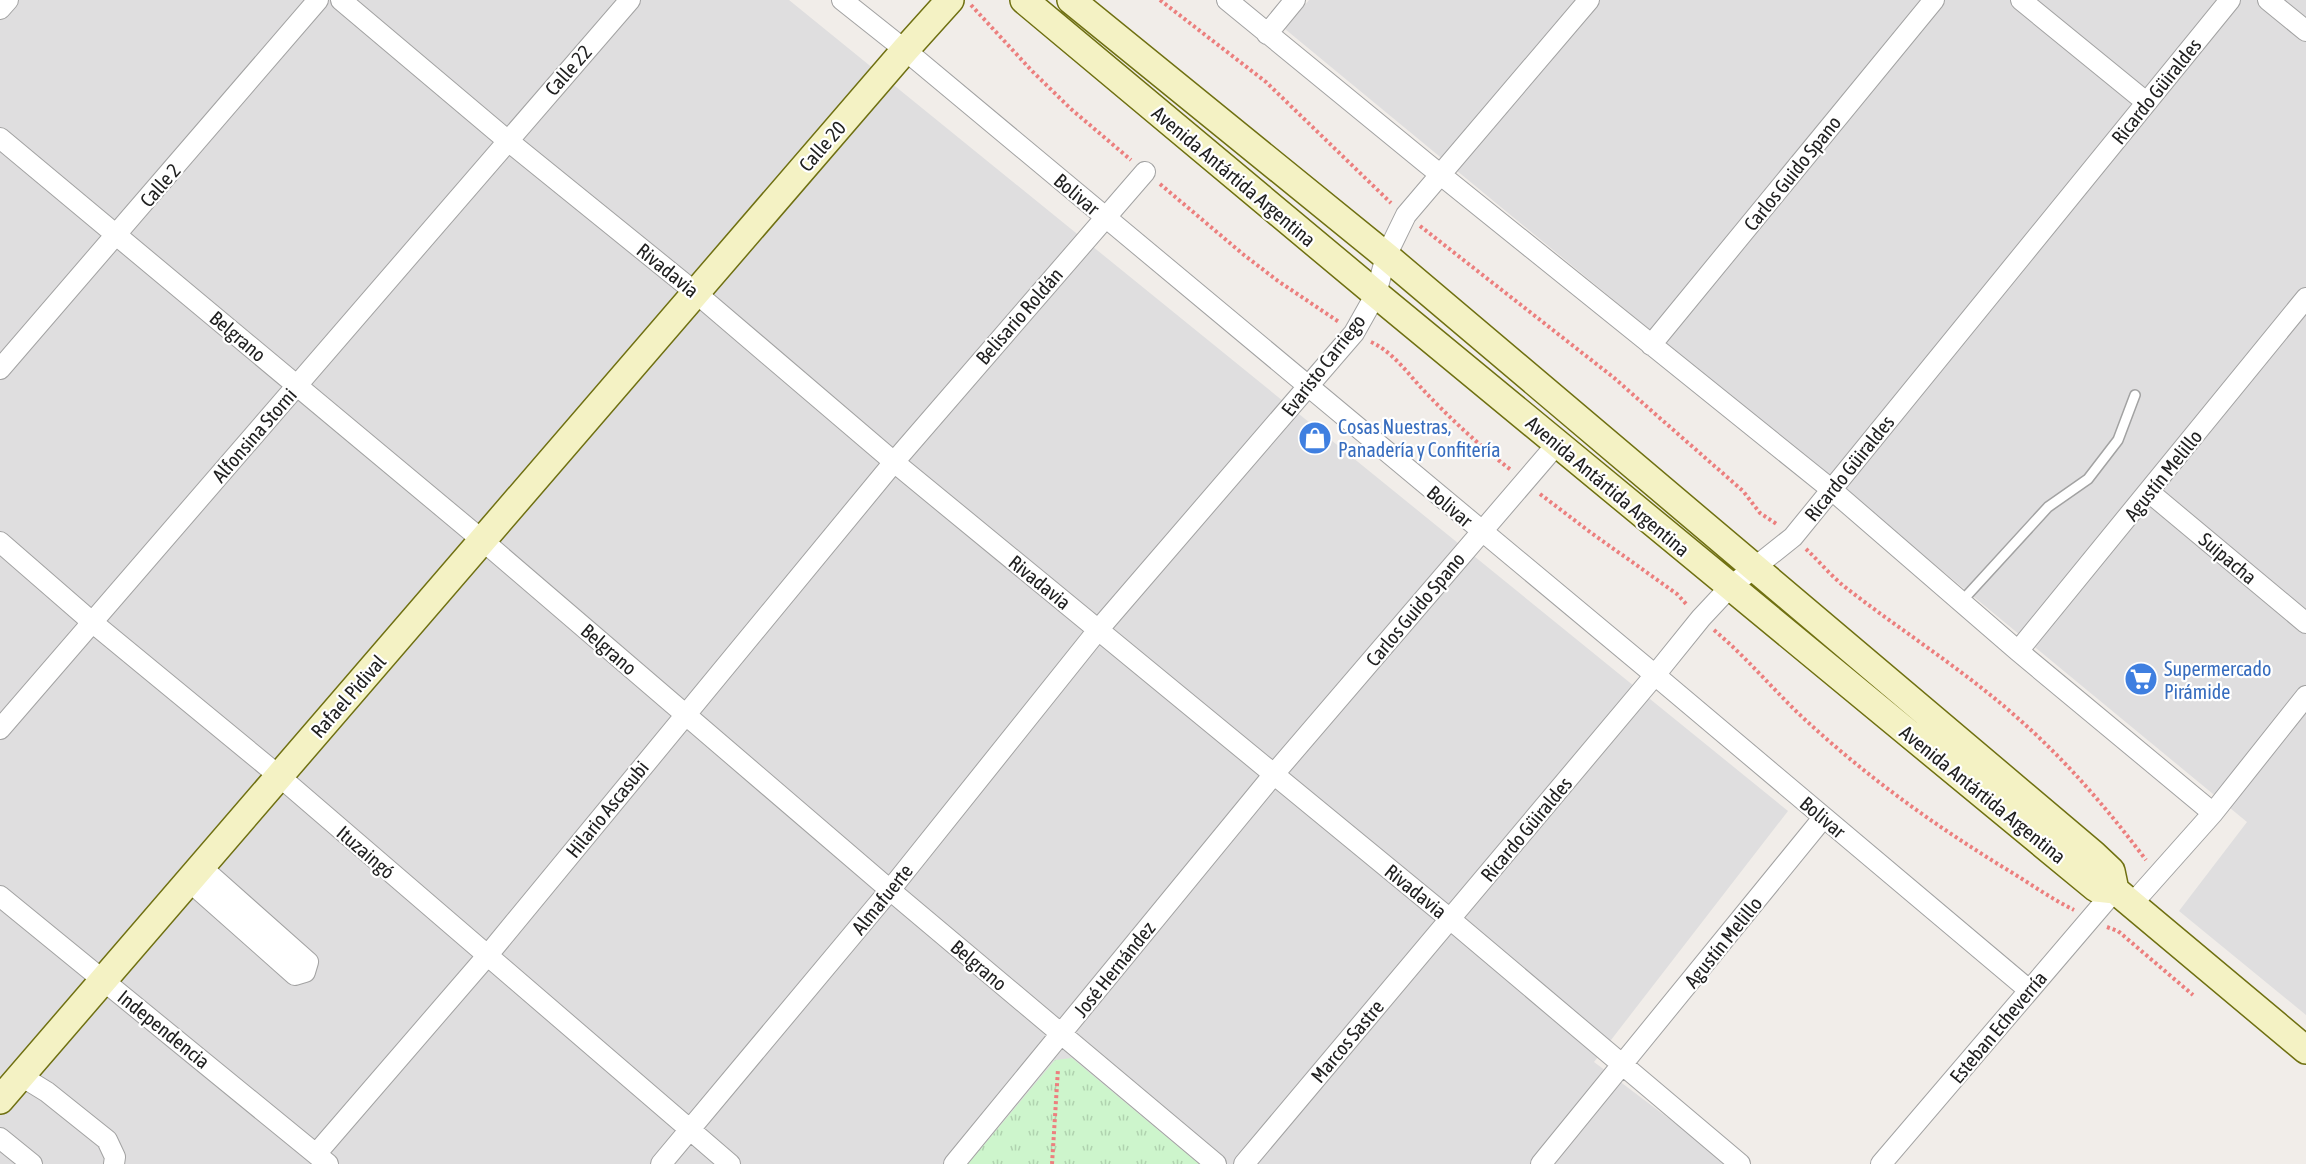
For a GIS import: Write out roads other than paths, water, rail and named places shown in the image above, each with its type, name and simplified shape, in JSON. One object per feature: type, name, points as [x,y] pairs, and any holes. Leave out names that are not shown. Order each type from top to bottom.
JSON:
[{"type":"main road","name":"Calle 20","points":[[696,293],[950,0]]},
{"type":"main road","name":"Avenida Antártida Argentina","points":[[1024,0],[1557,444],[2096,888],[2124,897],[2306,1050]]},
{"type":"main road","name":"Avenida Antártida Argentina","points":[[1071,0],[1386,256],[2093,854],[2110,870],[2124,897]]},
{"type":"main road","name":"Rafael Pidival","points":[[0,1100],[696,293]]},
{"type":"street","points":[[0,9],[8,0]]},
{"type":"street","name":"Calle 2","points":[[0,369],[318,0]]},
{"type":"street","name":"Rivadavia","points":[[341,0],[507,141],[696,293],[894,462],[1450,919],[1740,1164]]},
{"type":"street","name":"Calle 22","points":[[507,141],[630,0]]},
{"type":"street","name":"Bolivar","points":[[842,0],[1655,675],[2029,990]]},
{"type":"street","points":[[1227,0],[1832,490],[2018,651],[2213,813]]},
{"type":"street","points":[[1267,34],[1295,0]]},
{"type":"street","name":"Evaristo Carriego","points":[[1098,630],[1354,333],[1376,294],[1386,256],[1406,215],[1589,0]]},
{"type":"street","name":"Carlos Guido Spano","points":[[1651,345],[1934,0]]},
{"type":"street","points":[[2021,0],[2146,102]]},
{"type":"street","name":"Ricardo Güiraldes","points":[[1450,919],[1701,618],[1730,587],[1793,537],[2230,0]]},
{"type":"street","points":[[2268,0],[2306,31]]},
{"type":"street","name":"Belgrano","points":[[0,138],[483,540],[890,890],[1216,1164]]},
{"type":"street","name":"Alfonsina Storni","points":[[0,729],[507,141]]},
{"type":"street","name":"Belisario Roldán","points":[[894,462],[1145,172]]},
{"type":"street","name":"Agustín Melillo","points":[[2018,651],[2306,298]]},
{"type":"street","name":"Carlos Guido Spano","points":[[1274,774],[1557,444]]},
{"type":"street","name":"Hilario Ascasubi","points":[[322,1159],[894,462]]},
{"type":"street","name":"Suipacha","points":[[2149,492],[2306,623]]},
{"type":"street","name":"Ituzaingó","points":[[0,542],[92,622],[279,777],[730,1164]]},
{"type":"street","name":"Almafuerte","points":[[661,1164],[890,890],[1098,630]]},
{"type":"street","name":"Esteban Echeverría","points":[[1881,1164],[2091,919],[2158,875],[2213,813],[2306,696]]},
{"type":"street","name":"José Hernández","points":[[954,1164],[1274,774]]},
{"type":"street","name":"Agustín Melillo","points":[[1540,1164],[1623,1066],[1823,818]]},
{"type":"street","points":[[195,874],[308,962],[305,972],[295,975],[195,874]]},
{"type":"street","name":"Independencia","points":[[0,896],[322,1159]]},
{"type":"street","name":"Marcos Sastre","points":[[1244,1164],[1450,919]]},
{"type":"street","points":[[21,1076],[47,1092],[107,1140],[115,1157],[114,1164]]},
{"type":"street","points":[[0,1138],[32,1164]]},
{"type":"lane","points":[[1961,602],[2048,507],[2088,479],[2118,440],[2135,395]]},
{"type":"place","name":"Cosas Nuestras, Panadería y Confitería","points":[[1315,438]]},
{"type":"place","name":"Supermercado Pirámide","points":[[2141,679]]}]
